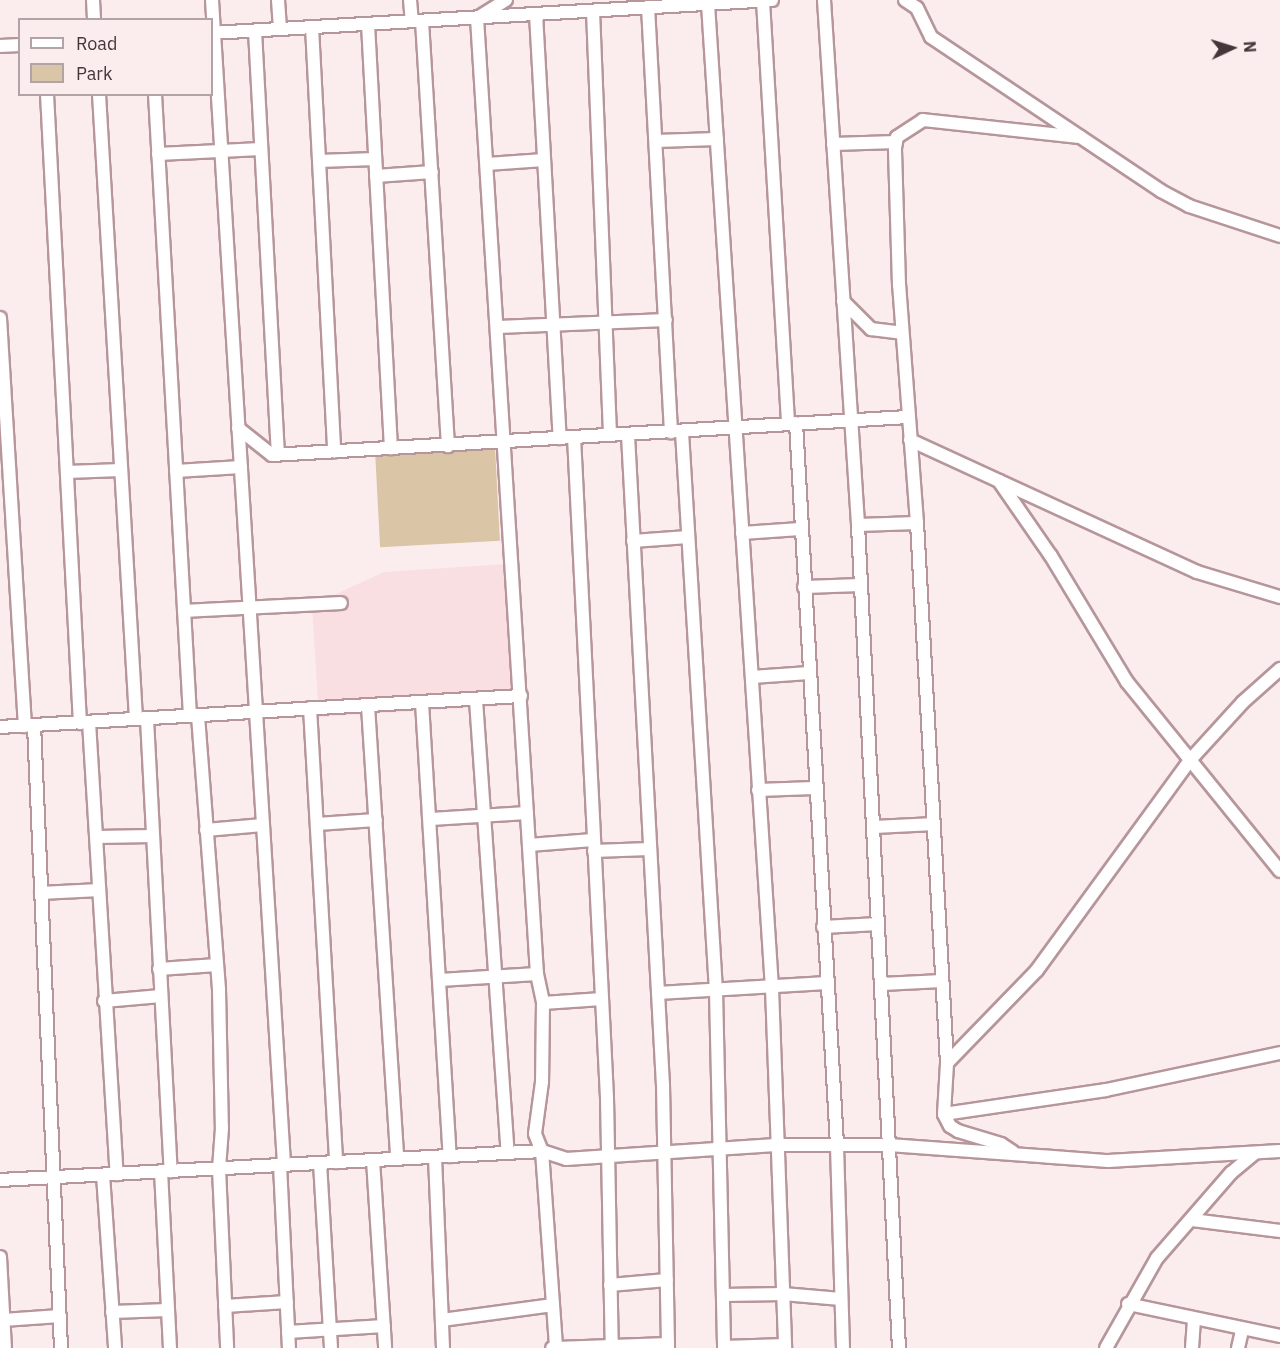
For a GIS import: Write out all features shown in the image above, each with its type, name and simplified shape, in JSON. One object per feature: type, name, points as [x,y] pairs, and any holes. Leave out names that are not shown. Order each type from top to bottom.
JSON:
[{"type":"street","points":[[93,0],[94,18]]},
{"type":"street","points":[[212,0],[213,18]]},
{"type":"street","points":[[278,0],[280,29]]},
{"type":"street","points":[[410,0],[417,21],[432,172],[448,446]]},
{"type":"street","points":[[477,18],[506,0]]},
{"type":"street","points":[[763,0],[804,587],[814,788],[837,1146],[843,1348]]},
{"type":"street","points":[[289,1348],[282,1165],[263,825],[213,33],[772,0]]},
{"type":"street","points":[[824,0],[875,827],[899,1348]]},
{"type":"street","points":[[905,0],[917,8],[931,37],[1161,192],[1190,206],[1280,236]]},
{"type":"street","points":[[648,7],[666,320],[688,537],[716,991],[724,1348],[785,1347],[772,988],[708,4]]},
{"type":"street","points":[[593,11],[610,435]]},
{"type":"street","points":[[536,14],[560,438]]},
{"type":"street","points":[[477,18],[506,442],[537,974],[543,1003],[542,1082],[535,1134],[542,1151],[555,1348],[668,1346],[658,993],[628,435]]},
{"type":"street","points":[[368,24],[391,448]]},
{"type":"street","points":[[312,27],[334,451]]},
{"type":"street","points":[[255,31],[278,454]]},
{"type":"street","points":[[0,46],[18,45]]},
{"type":"street","points":[[47,96],[67,472],[84,722],[97,837],[104,1001],[117,1174]]},
{"type":"street","points":[[99,96],[121,470],[152,836],[161,996],[170,1348]]},
{"type":"street","points":[[155,96],[184,611],[217,965],[222,1128],[219,1169],[227,1348]]},
{"type":"street","points":[[1017,1154],[1001,1144],[958,1131],[950,1126],[944,1114],[947,1063],[916,523],[902,333],[896,142],[911,124],[923,120],[1080,137]]},
{"type":"street","points":[[656,141],[717,139]]},
{"type":"street","points":[[833,144],[896,142]]},
{"type":"street","points":[[159,154],[261,149]]},
{"type":"street","points":[[319,161],[375,159]]},
{"type":"street","points":[[487,164],[544,160]]},
{"type":"street","points":[[376,176],[432,172]]},
{"type":"street","points":[[843,301],[871,328],[902,333]]},
{"type":"street","points":[[0,318],[41,893],[61,1348]]},
{"type":"street","points":[[498,327],[666,320]]},
{"type":"street","points":[[238,428],[272,454],[278,454],[448,446],[908,417]]},
{"type":"street","points":[[574,437],[602,999],[612,1346]]},
{"type":"street","points":[[910,440],[1197,572],[1280,597]]},
{"type":"street","points":[[176,471],[241,467]]},
{"type":"street","points":[[67,472],[121,470]]},
{"type":"street","points":[[999,481],[1051,556],[1127,682],[1280,872]]},
{"type":"street","points":[[858,525],[916,523]]},
{"type":"street","points":[[742,533],[800,529]]},
{"type":"street","points":[[633,541],[688,537]]},
{"type":"street","points":[[804,587],[861,585]]},
{"type":"street","points":[[184,611],[341,603]]},
{"type":"street","points":[[947,1063],[1037,970],[1191,759],[1243,702],[1280,669]]},
{"type":"street","points":[[752,676],[809,673]]},
{"type":"street","points":[[0,727],[521,696]]},
{"type":"street","points":[[476,700],[508,1153]]},
{"type":"street","points":[[422,703],[450,1156]]},
{"type":"street","points":[[368,706],[397,1159]]},
{"type":"street","points":[[310,708],[336,1162]]},
{"type":"street","points":[[758,790],[814,788]]},
{"type":"street","points":[[430,819],[528,813]]},
{"type":"street","points":[[317,824],[376,820]]},
{"type":"street","points":[[875,827],[934,824]]},
{"type":"street","points":[[206,830],[263,825]]},
{"type":"street","points":[[97,837],[152,836]]},
{"type":"street","points":[[529,845],[650,849]]},
{"type":"street","points":[[41,893],[99,890]]},
{"type":"street","points":[[824,927],[878,924]]},
{"type":"street","points":[[159,969],[217,965]]},
{"type":"street","points":[[440,980],[537,974]]},
{"type":"street","points":[[882,984],[942,981]]},
{"type":"street","points":[[658,993],[827,983]]},
{"type":"street","points":[[104,1001],[161,996]]},
{"type":"street","points":[[543,1003],[602,999]]},
{"type":"street","points":[[944,1114],[1106,1090],[1280,1053]]},
{"type":"street","points":[[0,1180],[542,1151],[566,1159],[776,1145],[890,1145],[1108,1161],[1280,1151]]},
{"type":"street","points":[[1111,1345],[1128,1304],[1157,1258],[1231,1173],[1256,1152]]},
{"type":"street","points":[[435,1157],[443,1348]]},
{"type":"street","points":[[374,1160],[385,1348]]},
{"type":"street","points":[[320,1163],[331,1348]]},
{"type":"street","points":[[103,1175],[114,1348]]},
{"type":"street","points":[[1192,1220],[1280,1231]]},
{"type":"street","points":[[0,1257],[4,1348]]},
{"type":"street","points":[[610,1285],[667,1280]]},
{"type":"street","points":[[724,1295],[783,1294],[840,1299]]},
{"type":"street","points":[[225,1306],[287,1302]]},
{"type":"street","points":[[1128,1304],[1277,1340]]},
{"type":"street","points":[[442,1320],[553,1305]]},
{"type":"street","points":[[112,1312],[168,1310]]},
{"type":"street","points":[[3,1320],[60,1316]]},
{"type":"street","points":[[1192,1348],[1194,1320]]},
{"type":"street","points":[[288,1332],[384,1326]]},
{"type":"street","points":[[1239,1348],[1242,1331]]},
{"type":"shaded area","points":[[507,564],[516,705],[319,717],[312,605],[384,572]]},
{"type":"green space","points":[[495,447],[500,541],[380,547],[375,453]]}]
